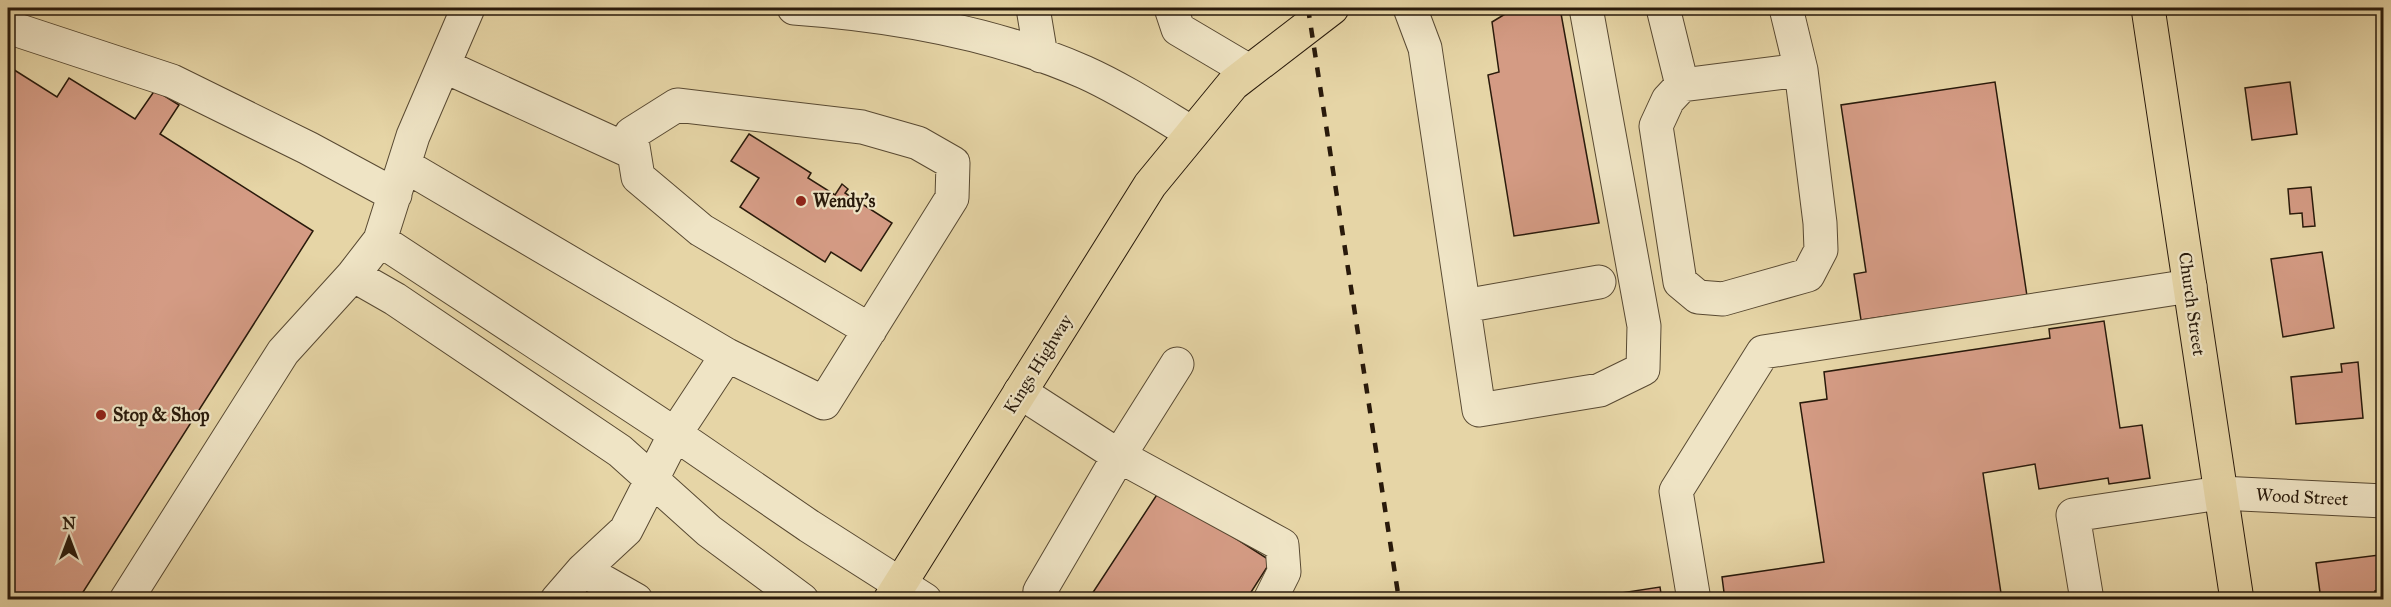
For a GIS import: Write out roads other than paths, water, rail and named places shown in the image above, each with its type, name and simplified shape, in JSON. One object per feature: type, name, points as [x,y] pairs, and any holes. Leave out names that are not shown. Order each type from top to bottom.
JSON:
[{"type":"main road","name":"Kings Highway","points":[[905,594],[1020,392],[1150,185],[1233,84],[1332,8]]},
{"type":"main road","name":"Church Street","points":[[2148,8],[2237,600]]},
{"type":"street","points":[[126,600],[283,352],[380,240],[413,136],[468,8]]},
{"type":"street","points":[[794,8],[840,11],[908,20],[934,17],[978,36],[1083,72],[1120,90],[1192,132]]},
{"type":"street","points":[[1033,8],[1041,56]]},
{"type":"street","points":[[1171,8],[1178,29],[1249,71]]},
{"type":"street","points":[[1410,8],[1425,48],[1479,410],[1600,390],[1643,369],[1644,326],[1586,8]]},
{"type":"street","points":[[1663,8],[1682,85]]},
{"type":"street","points":[[1786,8],[1801,70],[1820,223],[1821,250],[1808,275],[1723,299],[1698,297],[1680,282],[1656,126],[1668,100],[1682,85],[1801,70]]},
{"type":"street","points":[[8,27],[172,81],[308,148],[400,180],[727,355],[824,403],[870,330],[952,198],[953,163],[918,143],[862,127],[677,105],[631,134],[638,177],[701,230],[870,330]]},
{"type":"street","points":[[444,66],[634,153]]},
{"type":"street","points":[[380,240],[675,434],[905,594]]},
{"type":"street","points":[[352,275],[395,299],[620,450],[709,531],[802,600]]},
{"type":"street","points":[[1464,306],[1599,282]]},
{"type":"street","points":[[1694,600],[1676,491],[1763,352],[2190,286]]},
{"type":"street","points":[[557,600],[583,570],[626,531],[675,434],[727,355]]},
{"type":"street","points":[[1045,600],[1040,591],[1119,456],[1177,364]]},
{"type":"street","points":[[1020,392],[1119,456],[1282,545],[1284,572],[1270,600]]},
{"type":"street","name":"Wood Street","points":[[2087,600],[2073,515],[2220,493],[2384,501]]},
{"type":"street","points":[[583,570],[636,600]]},
{"type":"railway","points":[[1308,8],[1399,600]]},
{"type":"place","name":"Wendy's","points":[[801,201]]},
{"type":"place","name":"Stop & Shop","points":[[101,415]]}]
